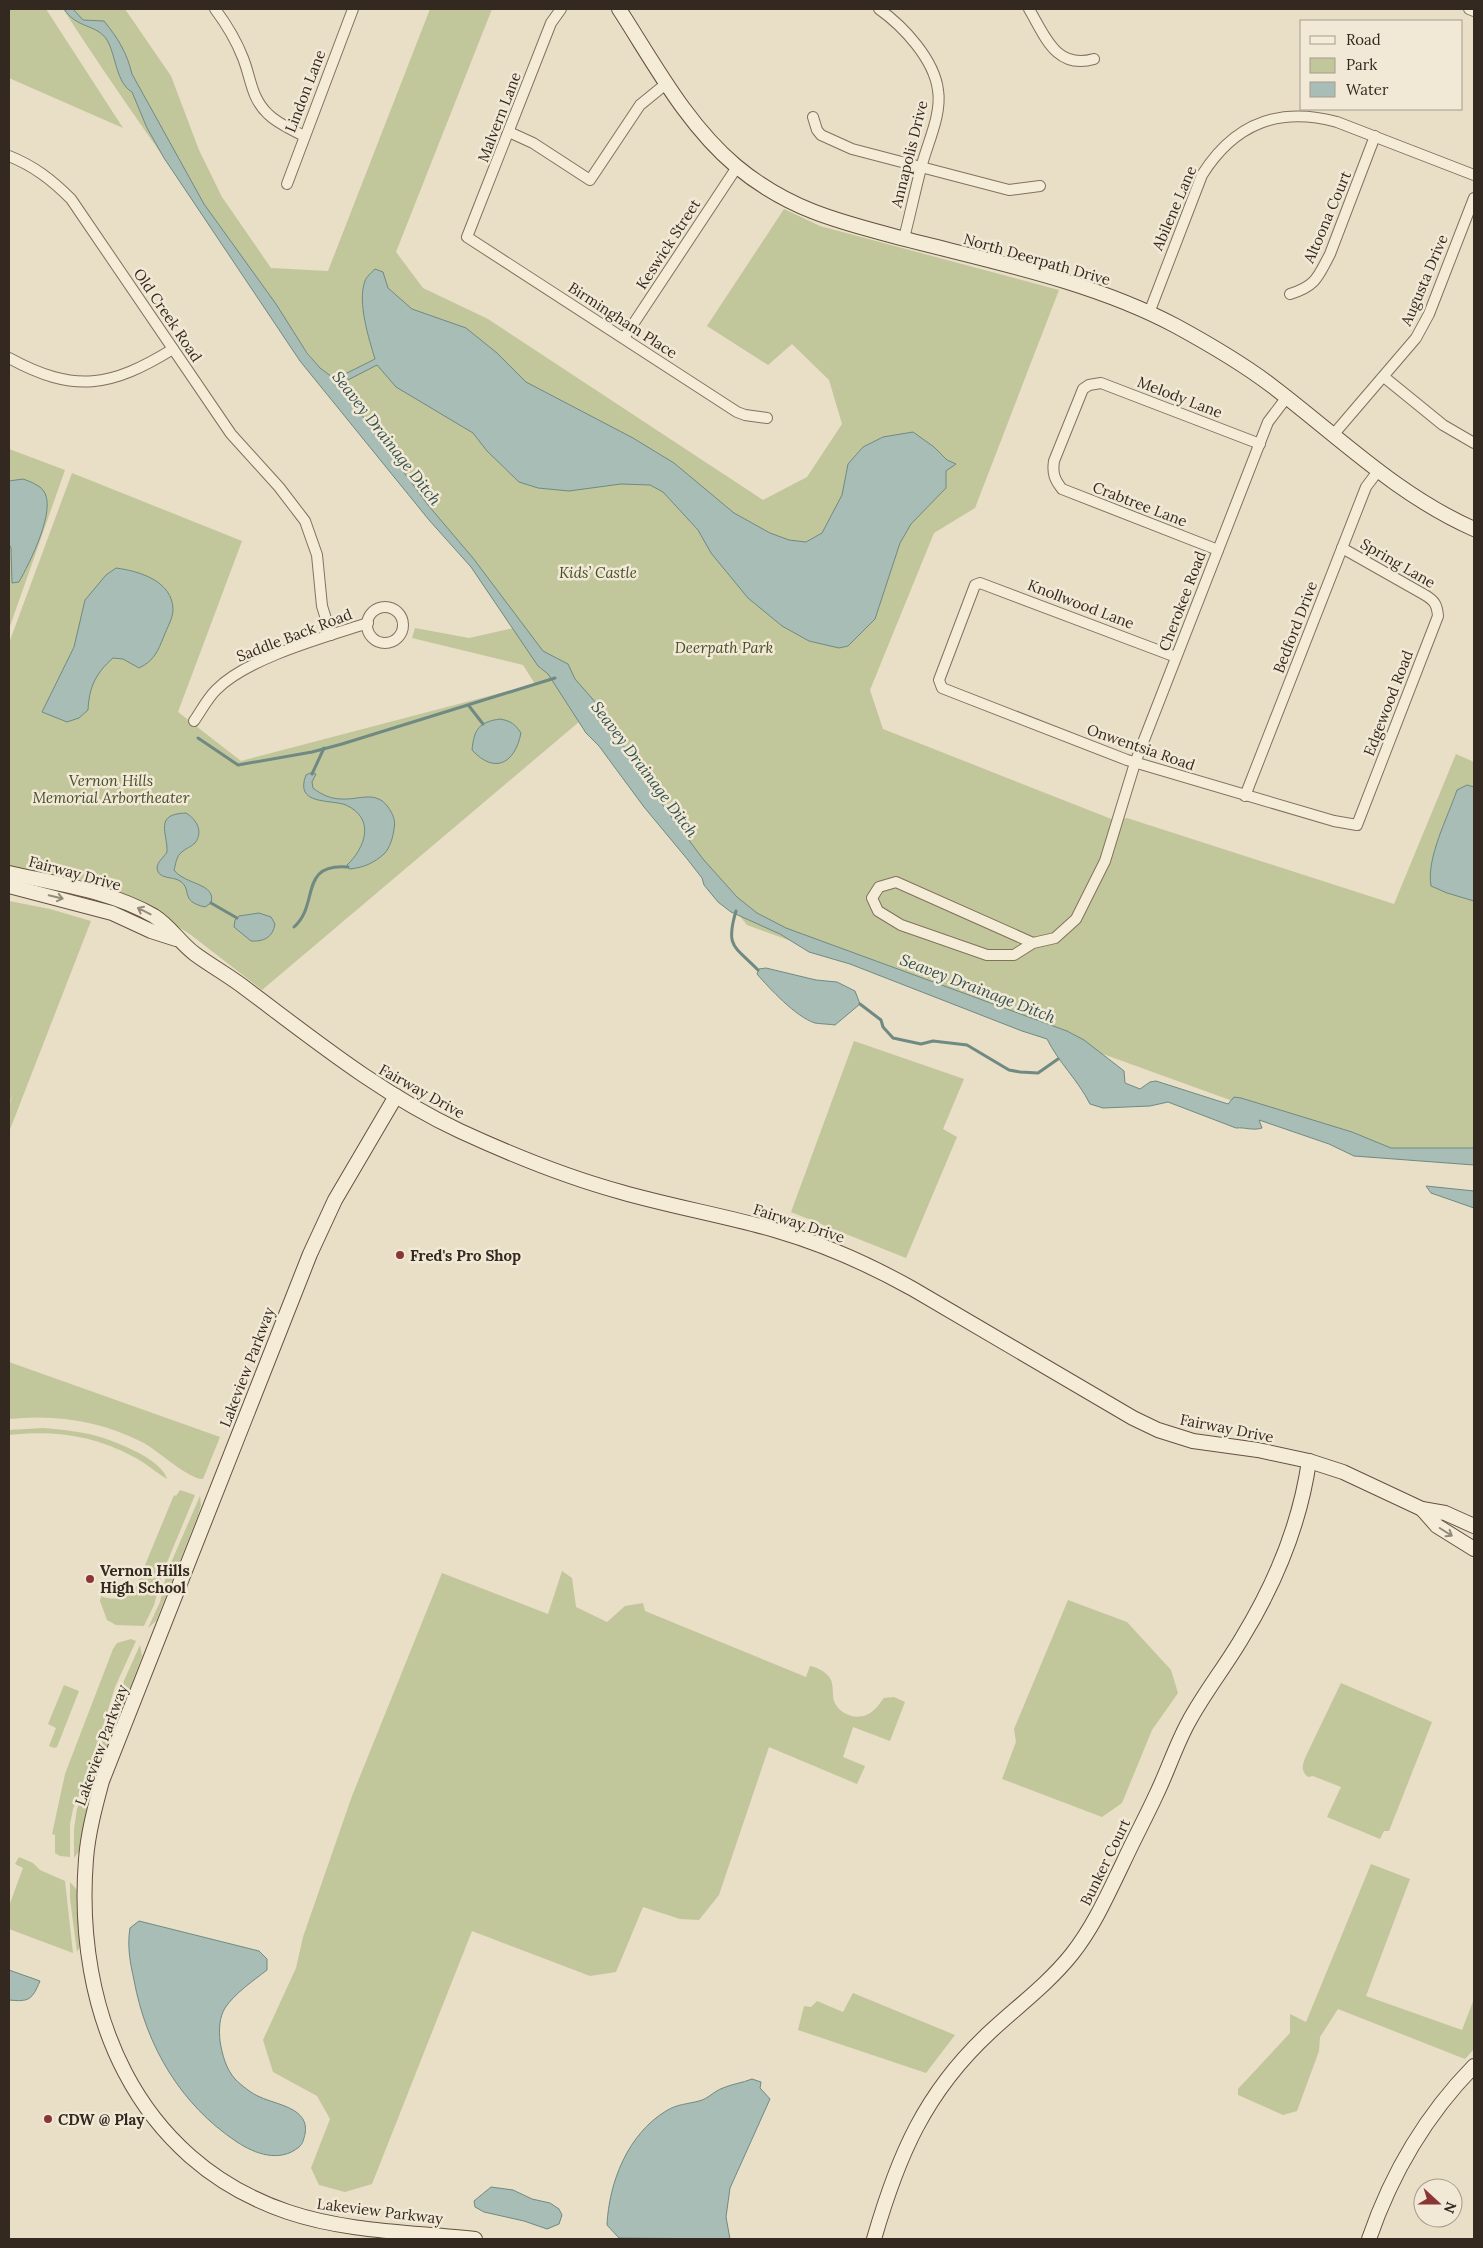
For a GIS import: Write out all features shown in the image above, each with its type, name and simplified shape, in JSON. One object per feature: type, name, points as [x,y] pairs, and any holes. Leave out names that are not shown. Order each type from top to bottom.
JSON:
[{"type":"street","points":[[215,9],[235,38],[244,61],[251,89],[259,104],[280,124],[304,136]]},
{"type":"street","name":"Lindon Lane","points":[[286,184],[354,9]]},
{"type":"street","name":"Malvern Lane","points":[[467,237],[551,23],[561,9]]},
{"type":"street","name":"North Deerpath Drive","points":[[619,9],[681,104],[712,143],[737,167],[768,189],[811,212],[850,225],[1070,283],[1149,314],[1224,353],[1287,397],[1378,471],[1423,502],[1474,528]]},
{"type":"street","name":"Annapolis Drive","points":[[878,9],[908,33],[937,80],[939,98],[937,113],[904,238]]},
{"type":"street","points":[[1029,9],[1056,52],[1064,58],[1081,62],[1094,58]]},
{"type":"street","points":[[1469,9],[1474,11]]},
{"type":"street","points":[[509,132],[533,143],[590,180],[640,105],[667,83]]},
{"type":"street","name":"Abilene Lane","points":[[1149,314],[1202,175],[1213,157],[1228,142],[1260,123],[1278,117],[1297,115],[1329,119],[1474,175]]},
{"type":"street","points":[[812,116],[817,130],[826,138],[852,149],[1009,190],[1040,186]]},
{"type":"street","name":"Altoona Court","points":[[1290,294],[1307,289],[1321,272],[1330,254],[1376,136]]},
{"type":"street","name":"Old Creek Road","points":[[9,156],[38,170],[71,199],[231,434],[292,503],[305,521],[315,548],[322,606],[331,635]]},
{"type":"street","name":"Keswick Street","points":[[624,338],[737,167]]},
{"type":"street","name":"Augusta Drive","points":[[1333,436],[1416,338],[1430,314],[1474,201]]},
{"type":"street","name":"Birmingham Place","points":[[467,237],[736,412],[767,418]]},
{"type":"street","points":[[9,358],[44,375],[66,380],[94,382],[128,374],[173,349]]},
{"type":"street","points":[[1384,377],[1443,425],[1474,443]]},
{"type":"street","name":"Melody Lane","points":[[1055,480],[1052,469],[1054,461],[1083,389],[1088,385],[1101,384],[1260,444]]},
{"type":"street","name":"Cherokee Road","points":[[1032,944],[896,882],[879,887],[872,898],[878,911],[901,925],[987,955],[1014,955],[1032,944],[1055,938],[1076,919],[1105,861],[1135,763],[1268,422],[1287,397]]},
{"type":"street","name":"Bedford Drive","points":[[1245,796],[1366,487],[1378,471]]},
{"type":"street","name":"Crabtree Lane","points":[[1055,480],[1062,490],[1218,550]]},
{"type":"street","name":"Spring Lane","points":[[1342,548],[1426,594],[1434,600],[1437,606]]},
{"type":"street","name":"Knollwood Lane","points":[[942,688],[939,676],[975,585],[980,582],[1176,656]]},
{"type":"street","name":"Edgewood Road","points":[[1363,811],[1438,616],[1437,606]]},
{"type":"street","name":"Saddle Back Road","points":[[194,721],[216,690],[233,676],[253,664],[368,623]]},
{"type":"street","name":"Onwentsia Road","points":[[942,688],[1135,763],[1245,796],[1334,821],[1357,825],[1363,811]]},
{"type":"street","name":"Fairway Drive","points":[[9,873],[73,888],[134,906],[156,917],[192,952],[241,986],[311,1040],[396,1096],[459,1130],[505,1151],[567,1175],[620,1192],[778,1231],[830,1248],[880,1271],[921,1293],[1133,1418],[1158,1430],[1193,1441],[1267,1452],[1309,1461],[1343,1472],[1422,1509],[1444,1513],[1474,1526]]},
{"type":"street","name":"Fairway Drive","points":[[9,886],[112,912],[151,931],[182,941]]},
{"type":"street","name":"Lakeview Parkway","points":[[396,1096],[335,1200],[310,1254],[102,1782],[89,1835],[86,1858],[85,1912],[97,2004],[119,2062],[141,2101],[160,2125],[191,2156],[232,2186],[268,2205],[288,2212],[350,2227],[429,2237],[475,2239]]},
{"type":"street","name":"Bunker Court","points":[[874,2239],[890,2184],[906,2146],[937,2091],[965,2057],[990,2031],[1050,1980],[1072,1954],[1100,1911],[1157,1794],[1188,1724],[1207,1690],[1241,1641],[1272,1583],[1294,1524],[1309,1461]]},
{"type":"street","name":"Fairway Drive","points":[[1422,1509],[1437,1526],[1474,1549]]},
{"type":"street","points":[[1370,2239],[1386,2194],[1407,2154],[1441,2105],[1474,2066]]},
{"type":"green space","points":[[9,9],[46,9],[123,128],[9,78]]},
{"type":"green space","name":"Deerpath Park","points":[[63,9],[125,9],[171,76],[199,150],[222,197],[271,268],[328,271],[430,9],[492,9],[396,252],[423,288],[488,319],[763,500],[807,477],[842,424],[829,380],[792,344],[768,365],[707,326],[784,209],[820,226],[1059,290],[975,508],[934,533],[870,690],[883,729],[1114,820],[1127,818],[1394,904],[1456,754],[1474,762],[1474,1158],[1393,1159],[747,925],[656,813],[586,716],[262,990],[191,935],[166,919],[9,869],[9,643],[72,473],[242,541],[178,712],[241,761],[535,684],[523,665],[412,638],[415,628],[469,638],[518,627],[227,245],[116,89]]},
{"type":"green space","points":[[9,449],[65,470],[9,629]]},
{"type":"green space","points":[[9,901],[50,909],[91,921],[9,1132],[9,1106],[14,1092],[9,1104]]},
{"type":"green space","points":[[854,1041],[964,1079],[943,1129],[957,1137],[906,1258],[791,1212]]},
{"type":"green space","points":[[9,1362],[220,1437],[203,1479],[190,1475],[144,1443],[112,1429],[95,1424],[61,1419],[9,1419]]},
{"type":"green space","points":[[43,1428],[89,1434],[121,1444],[155,1464],[163,1471],[167,1479],[141,1461],[103,1443],[56,1434],[9,1435],[9,1430]]},
{"type":"green space","points":[[180,1490],[195,1495],[163,1572],[154,1605],[144,1626],[116,1625],[107,1620],[100,1601],[101,1596],[111,1599],[120,1598],[136,1587],[174,1495],[176,1496]]},
{"type":"green space","points":[[200,1496],[201,1505],[198,1515],[156,1621],[148,1628],[160,1602],[167,1572]]},
{"type":"green space","points":[[562,1571],[572,1578],[576,1607],[607,1622],[625,1606],[643,1603],[645,1611],[806,1677],[810,1666],[818,1669],[830,1678],[834,1701],[841,1711],[846,1714],[858,1717],[869,1714],[884,1698],[894,1697],[905,1702],[890,1741],[853,1727],[843,1757],[865,1766],[857,1784],[769,1747],[719,1895],[699,1920],[680,1919],[643,1907],[616,1972],[590,1976],[472,1931],[372,2184],[345,2192],[319,2185],[311,2168],[330,2119],[317,2096],[273,2072],[263,2040],[296,1968],[303,1937],[352,1796],[442,1573],[548,1614]]},
{"type":"green space","points":[[1068,1600],[1127,1622],[1171,1670],[1178,1693],[1152,1730],[1122,1803],[1102,1817],[1002,1779],[1016,1742],[1014,1729]]},
{"type":"green space","points":[[131,1639],[136,1641],[115,1687],[88,1775],[73,1809],[70,1824],[70,1857],[60,1856],[55,1853],[55,1835],[52,1834],[65,1774],[113,1649],[117,1643]]},
{"type":"green space","points":[[140,1645],[142,1656],[89,1798],[80,1850],[74,1858],[74,1829],[77,1809],[89,1783],[114,1703]]},
{"type":"green space","points":[[1341,1683],[1432,1722],[1389,1831],[1384,1831],[1380,1839],[1327,1817],[1341,1787],[1313,1776],[1308,1777],[1303,1771],[1305,1758]]},
{"type":"green space","points":[[64,1685],[79,1691],[57,1747],[54,1748],[49,1746],[56,1728],[48,1724]]},
{"type":"green space","points":[[19,1857],[33,1863],[40,1870],[65,1881],[73,1953],[9,1929],[9,1906],[23,1868],[15,1864]]},
{"type":"green space","points":[[1371,1864],[1410,1879],[1366,1996],[1462,2030],[1474,1999],[1474,2049],[1465,2059],[1338,2009],[1320,2037],[1319,2051],[1297,2111],[1283,2115],[1238,2095],[1238,2089],[1290,2033],[1290,2014],[1306,2022]]},
{"type":"green space","points":[[70,1882],[78,1891],[81,1945],[77,1952],[70,1899]]},
{"type":"green space","points":[[853,1993],[955,2035],[926,2073],[798,2030],[804,2006],[811,2007],[817,2001],[843,2012]]},
{"type":"water","points":[[64,9],[73,9],[83,20],[104,21],[114,34],[125,52],[132,74],[204,204],[276,304],[307,353],[320,368],[332,377],[341,376],[375,359],[365,320],[362,299],[366,279],[375,269],[383,272],[388,288],[412,309],[466,328],[497,353],[526,382],[633,438],[674,463],[734,513],[770,533],[789,540],[806,542],[822,533],[842,495],[848,464],[863,447],[883,437],[913,432],[934,447],[947,460],[956,464],[946,471],[946,488],[911,524],[900,543],[875,619],[848,646],[839,648],[809,641],[782,626],[748,598],[711,553],[698,530],[663,492],[650,485],[621,484],[569,491],[538,488],[519,482],[487,451],[473,433],[396,387],[377,365],[344,382],[365,420],[428,505],[473,558],[543,651],[568,664],[575,679],[597,704],[650,788],[703,859],[737,897],[757,913],[786,928],[1067,1031],[1084,1040],[1124,1071],[1125,1083],[1140,1089],[1150,1082],[1156,1081],[1228,1104],[1234,1097],[1241,1098],[1352,1132],[1391,1148],[1474,1148],[1474,1165],[1354,1156],[1329,1144],[1259,1120],[1262,1128],[1236,1128],[1168,1102],[1150,1106],[1103,1108],[1090,1104],[1047,1039],[850,964],[809,952],[780,934],[731,912],[718,902],[704,885],[702,878],[644,807],[599,746],[586,733],[548,674],[538,666],[471,567],[429,520],[300,361],[164,158],[147,128],[132,92],[119,76],[107,40],[98,31],[75,20]]},
{"type":"water","points":[[23,479],[43,490],[47,498],[47,509],[45,522],[29,563],[19,582],[12,583],[11,548],[9,544],[9,481]]},
{"type":"water","points":[[116,568],[135,572],[153,579],[167,592],[171,600],[173,613],[157,651],[152,659],[139,668],[123,659],[113,658],[94,681],[88,710],[79,718],[67,722],[42,712],[74,647],[85,600],[106,575]]},
{"type":"water","points":[[500,719],[512,723],[521,733],[514,752],[503,762],[496,764],[480,758],[472,750],[474,737],[479,728],[487,722]]},
{"type":"water","points":[[310,773],[316,774],[312,782],[313,788],[320,793],[342,799],[373,797],[388,807],[395,823],[391,842],[384,854],[359,868],[349,869],[347,865],[363,842],[364,826],[361,818],[346,805],[309,797],[305,792],[304,785],[306,775]]},
{"type":"water","points":[[1467,785],[1474,787],[1474,901],[1431,886],[1430,875],[1435,850],[1457,790]]},
{"type":"water","points":[[186,813],[198,826],[198,839],[178,856],[174,870],[185,879],[205,888],[209,892],[212,896],[211,903],[205,907],[197,905],[189,899],[184,884],[177,879],[163,876],[158,872],[157,868],[167,852],[166,821],[169,817],[176,814]]},
{"type":"water","points":[[259,913],[271,917],[275,924],[274,929],[267,938],[260,941],[251,941],[234,927],[235,920],[239,916]]},
{"type":"water","points":[[766,968],[816,980],[837,982],[855,991],[860,1004],[835,1025],[815,1023],[792,1009],[757,974],[759,969]]},
{"type":"water","points":[[1426,1186],[1474,1191],[1474,1208],[1431,1193]]},
{"type":"water","points":[[139,1921],[259,1951],[267,1959],[267,1970],[239,1992],[225,2008],[220,2024],[220,2041],[227,2066],[237,2081],[254,2094],[291,2109],[302,2118],[305,2125],[305,2134],[302,2143],[292,2152],[276,2156],[268,2155],[252,2150],[237,2142],[199,2110],[169,2072],[147,2028],[131,1967],[129,1954],[130,1928]]},
{"type":"water","points":[[9,1970],[40,1981],[32,1996],[21,2001],[9,2000]]},
{"type":"water","points":[[752,2079],[761,2082],[760,2088],[770,2099],[730,2188],[726,2217],[730,2239],[619,2238],[607,2225],[612,2192],[623,2160],[641,2132],[670,2109],[702,2100],[720,2089]]},
{"type":"water","points":[[491,2187],[513,2190],[532,2199],[550,2203],[559,2209],[562,2215],[559,2224],[547,2229],[524,2221],[484,2212],[475,2207],[474,2201]]},
{"type":"waterway","points":[[198,738],[238,765],[312,752],[342,744],[555,678]]},
{"type":"waterway","points":[[469,706],[483,724]]},
{"type":"waterway","points":[[312,774],[324,748]]},
{"type":"waterway","points":[[294,927],[302,918],[312,887],[322,871],[332,867],[348,867]]},
{"type":"waterway","points":[[211,903],[237,918]]},
{"type":"waterway","points":[[736,911],[732,940],[738,951],[758,970]]},
{"type":"waterway","points":[[860,1004],[881,1020],[883,1027],[893,1038],[921,1044],[933,1041],[967,1045],[1009,1070],[1020,1072],[1038,1073],[1058,1059]]},
{"type":"place","name":"Fred's Pro Shop","points":[[400,1255]]},
{"type":"place","name":"Vernon Hills High School","points":[[90,1579]]},
{"type":"place","name":"CDW @ Play","points":[[48,2119]]},
{"type":"water label","name":"Seavey Drainage Ditch","points":[[387,438]]},
{"type":"water label","name":"Seavey Drainage Ditch","points":[[645,769]]},
{"type":"water label","name":"Seavey Drainage Ditch","points":[[978,988]]},
{"type":"park label","name":"Kids’ Castle","points":[[598,572]]},
{"type":"park label","name":"Vernon Hills Memorial Arbortheater","points":[[111,788]]}]
